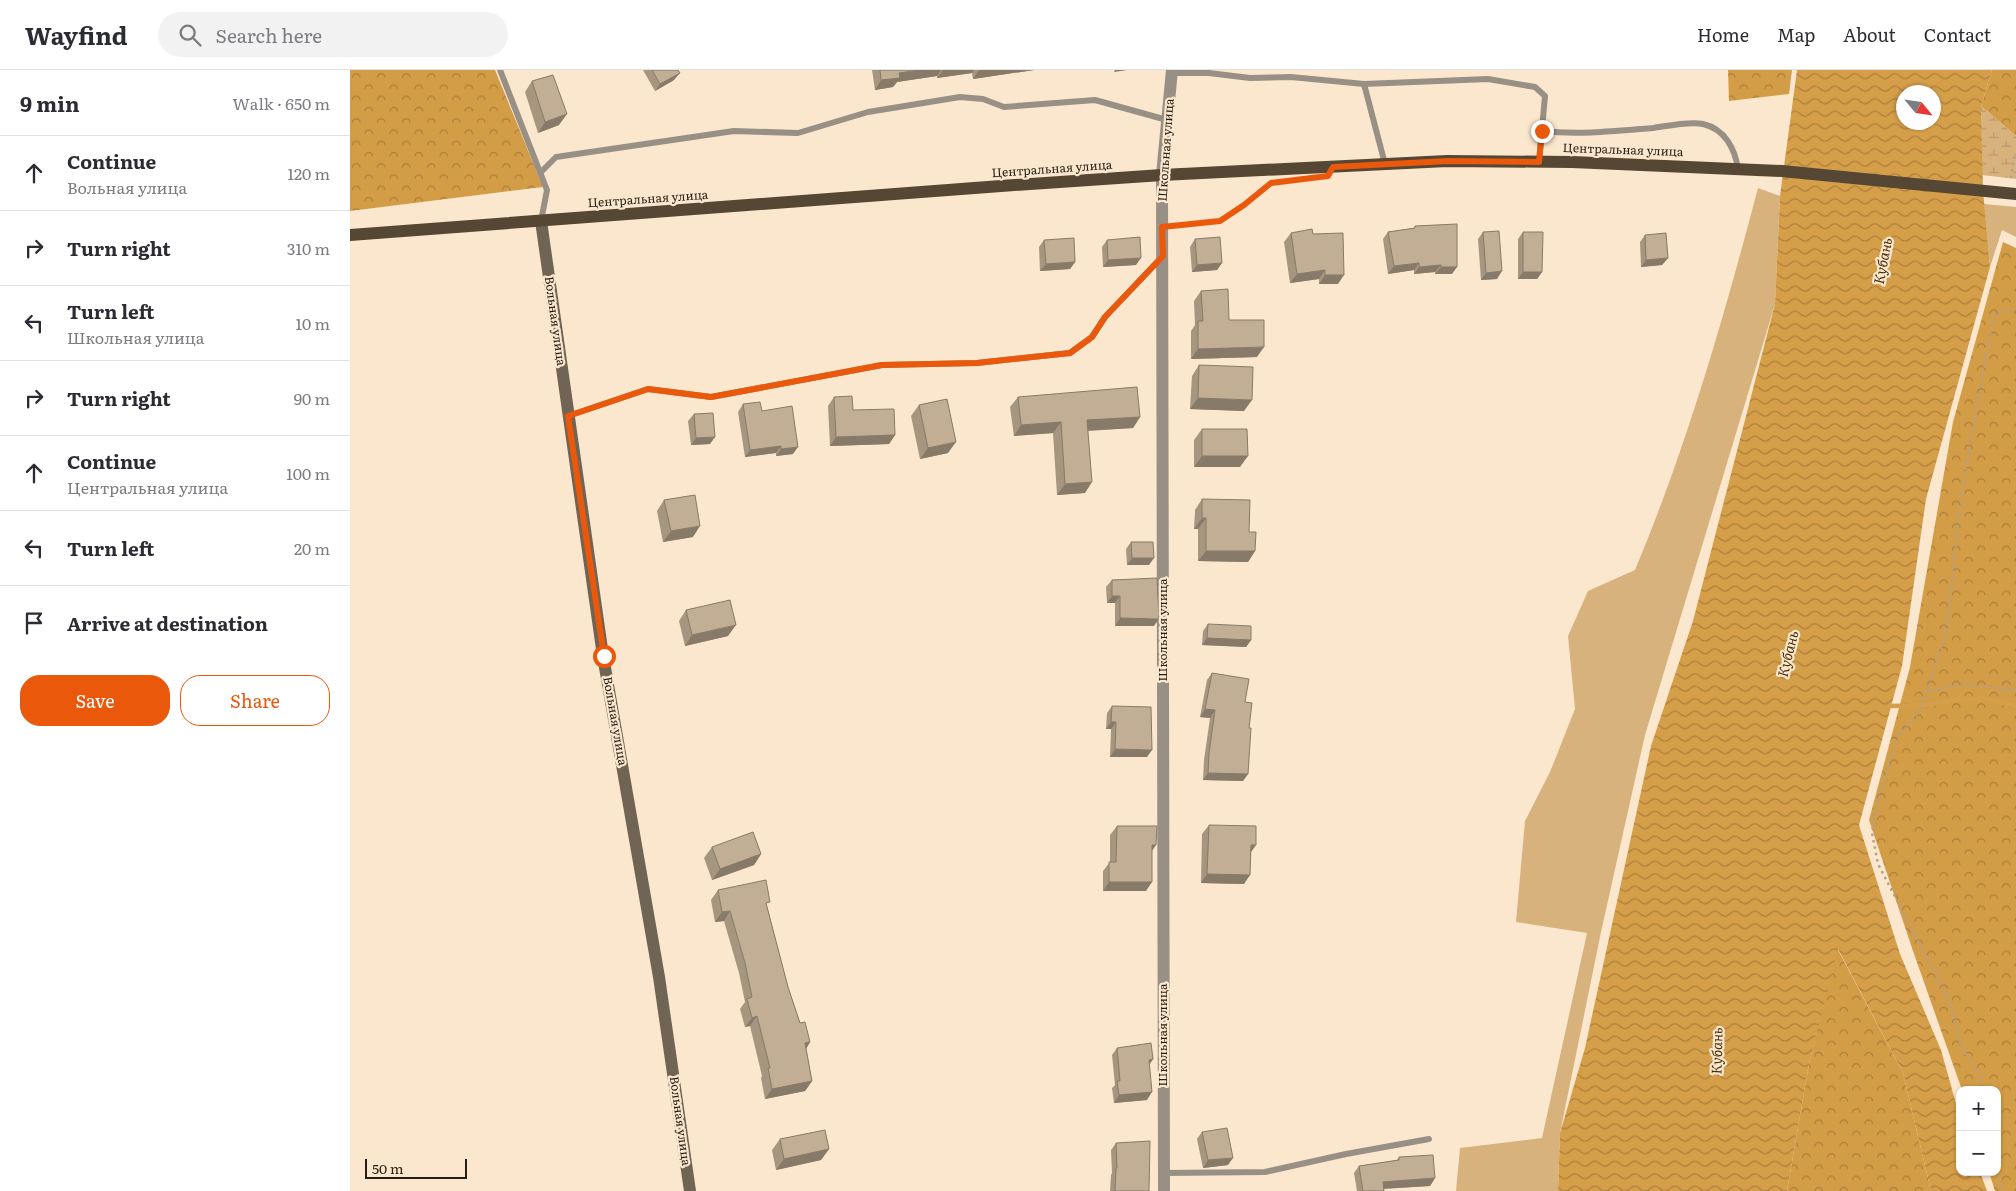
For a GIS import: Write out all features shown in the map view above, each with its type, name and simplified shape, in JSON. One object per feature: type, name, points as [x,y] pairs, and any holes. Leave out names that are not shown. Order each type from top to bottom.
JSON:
[{"type":"main road","name":"Центральная улица","points":[[350,235],[411,229],[1162,176],[1448,161],[1697,167],[1792,172],[2016,194]]},
{"type":"street","name":"Школьная улица","points":[[1164,1191],[1162,176],[1172,71]]},
{"type":"street","name":"Вольная улица","points":[[541,221],[604,656],[659,977],[690,1191]]},
{"type":"lane","points":[[500,70],[547,190],[541,221]]},
{"type":"lane","points":[[1172,71],[1250,78],[1291,77],[1364,84],[1410,84],[1488,79],[1535,87],[1545,96],[1539,162]]},
{"type":"lane","points":[[1364,84],[1385,164]]},
{"type":"lane","points":[[541,172],[556,157],[734,131],[798,133],[868,112],[960,97],[983,99],[1004,107],[1095,100],[1167,120]]},
{"type":"lane","points":[[1542,131],[1595,133],[1701,123],[1719,132],[1727,139],[1736,154],[1738,169]]},
{"type":"lane","points":[[568,416],[648,389],[711,397],[882,365],[977,363],[1070,353],[1092,337],[1105,317],[1163,256]]},
{"type":"lane","points":[[1164,1174],[1265,1172],[1346,1154],[1429,1139]]},
{"type":"path","points":[[2011,178],[2014,158],[2016,156]]},
{"type":"path","points":[[1162,227],[1220,221],[1244,205],[1271,183]]},
{"type":"path","points":[[1982,1086],[1981,1077],[1961,1046],[1950,1002],[1878,864],[1872,833],[1876,809],[1897,738],[1920,710],[1947,632],[1961,496],[1994,314],[2016,309]]},
{"type":"path","points":[[1928,691],[1963,684],[2004,687],[2016,690]]},
{"type":"path","points":[[1998,1176],[2002,1191]]},
{"type":"green space","points":[[350,70],[495,70],[543,187],[350,211]]},
{"type":"green space","points":[[1728,70],[1792,70],[1789,94],[1729,101]]},
{"type":"green space","points":[[1992,70],[2016,70],[2016,136],[1981,106]]},
{"type":"green space","points":[[1981,106],[2016,136],[2016,179],[1982,175]]},
{"type":"green space","points":[[1758,188],[1780,196],[1775,304],[1645,735],[1601,932],[1560,1133],[1558,1191],[1456,1191],[1460,1148],[1542,1138],[1587,933],[1516,922],[1525,821],[1550,772],[1575,709],[1568,636],[1588,591],[1635,570],[1688,429],[1732,285]]},
{"type":"green space","points":[[1984,204],[2016,207],[2016,237],[2002,230],[1990,267]]},
{"type":"green space","points":[[2003,242],[2016,248],[2016,1191],[1995,1191],[1990,1176],[2001,1176],[2001,1086],[1961,1086],[1869,820],[1910,667],[1953,422]]},
{"type":"green space","points":[[1837,948],[1903,1073],[1931,1191],[1787,1191],[1809,1064]]},
{"type":"water","name":"Кубань","points":[[1797,70],[1992,70],[1981,106],[1983,190],[1990,267],[1926,499],[1902,666],[1859,825],[1900,954],[1941,1050],[1956,1104],[1956,1176],[1981,1176],[1987,1191],[1931,1191],[1903,1073],[1838,949],[1809,1064],[1787,1191],[1558,1191],[1560,1133],[1585,1048],[1651,746],[1693,621],[1775,304],[1780,196]]},
{"type":"building","points":[[652,70],[678,70],[680,73],[660,84]]},
{"type":"building","points":[[880,70],[920,70],[899,73],[900,78],[881,80]]},
{"type":"building","points":[[553,75],[567,114],[545,122],[532,81]]},
{"type":"building","points":[[1457,224],[1457,267],[1441,267],[1441,265],[1419,267],[1419,263],[1394,266],[1388,232],[1415,228],[1415,226]]},
{"type":"building","points":[[1312,229],[1313,234],[1343,233],[1344,275],[1325,275],[1325,270],[1297,274],[1291,233]]},
{"type":"building","points":[[1499,231],[1502,271],[1486,273],[1483,232]]},
{"type":"building","points":[[1523,232],[1543,232],[1542,272],[1523,272]]},
{"type":"building","points":[[1666,233],[1668,258],[1646,260],[1645,235]]},
{"type":"building","points":[[1140,237],[1141,258],[1108,260],[1107,240]]},
{"type":"building","points":[[1220,237],[1222,263],[1197,265],[1195,239]]},
{"type":"building","points":[[1074,238],[1075,262],[1046,264],[1044,240]]},
{"type":"building","points":[[1228,289],[1229,320],[1264,320],[1264,347],[1198,349],[1198,321],[1203,321],[1201,291]]},
{"type":"building","points":[[1199,365],[1253,367],[1252,400],[1198,398]]},
{"type":"building","points":[[1137,387],[1140,417],[1087,420],[1092,482],[1065,484],[1061,422],[1021,425],[1018,397]]},
{"type":"building","points":[[852,396],[853,410],[894,409],[895,435],[836,437],[834,397]]},
{"type":"building","points":[[947,399],[956,442],[928,448],[919,405]]},
{"type":"building","points":[[760,402],[762,411],[792,406],[798,447],[781,449],[781,446],[750,450],[743,404]]},
{"type":"building","points":[[713,413],[715,437],[696,438],[694,414]]},
{"type":"building","points":[[1202,429],[1247,429],[1248,456],[1202,456]]},
{"type":"building","points":[[695,495],[700,526],[671,531],[664,500]]},
{"type":"building","points":[[1202,499],[1250,500],[1249,532],[1256,532],[1255,551],[1206,551],[1206,518],[1202,518]]},
{"type":"building","points":[[1131,542],[1153,542],[1154,558],[1132,558]]},
{"type":"building","points":[[1157,578],[1159,619],[1120,618],[1120,596],[1112,596],[1112,580]]},
{"type":"building","points":[[730,600],[736,625],[692,635],[686,610]]},
{"type":"building","points":[[1208,624],[1251,626],[1251,640],[1207,638]]},
{"type":"building","points":[[1212,673],[1249,679],[1245,702],[1252,703],[1249,728],[1251,728],[1248,774],[1208,773],[1215,710],[1205,709]]},
{"type":"building","points":[[1112,706],[1151,707],[1152,750],[1115,749],[1116,722],[1111,722]]},
{"type":"building","points":[[1209,825],[1256,826],[1256,845],[1251,845],[1250,875],[1207,874]]},
{"type":"building","points":[[1117,826],[1157,826],[1156,845],[1152,845],[1152,882],[1109,882],[1109,862],[1116,862]]},
{"type":"building","points":[[753,832],[761,854],[720,869],[712,847]]},
{"type":"building","points":[[766,880],[770,902],[766,903],[788,987],[800,1023],[805,1022],[810,1042],[805,1043],[812,1081],[772,1089],[768,1068],[770,1068],[757,1016],[752,1018],[747,999],[752,997],[745,963],[730,911],[722,912],[718,890]]},
{"type":"building","points":[[1151,1043],[1153,1059],[1149,1060],[1152,1092],[1119,1095],[1117,1081],[1120,1081],[1117,1048]]},
{"type":"building","points":[[1227,1128],[1233,1158],[1208,1160],[1202,1132]]},
{"type":"building","points":[[825,1130],[829,1149],[784,1159],[780,1139]]},
{"type":"building","points":[[1150,1141],[1149,1191],[1115,1191],[1117,1168],[1116,1143]]},
{"type":"building","points":[[1433,1155],[1435,1178],[1383,1182],[1384,1191],[1363,1191],[1359,1166],[1399,1160],[1399,1157]]},
{"type":"waterway","points":[[1891,706],[1929,705],[1954,700],[1986,699],[2016,706]]},
{"type":"route","points":[[604,656],[568,416],[648,389],[711,397],[882,365],[977,363],[1070,353],[1092,337],[1105,317],[1163,256],[1162,227],[1220,221],[1244,205],[1271,183],[1328,176],[1333,167],[1448,161],[1539,162],[1542,131]]}]
